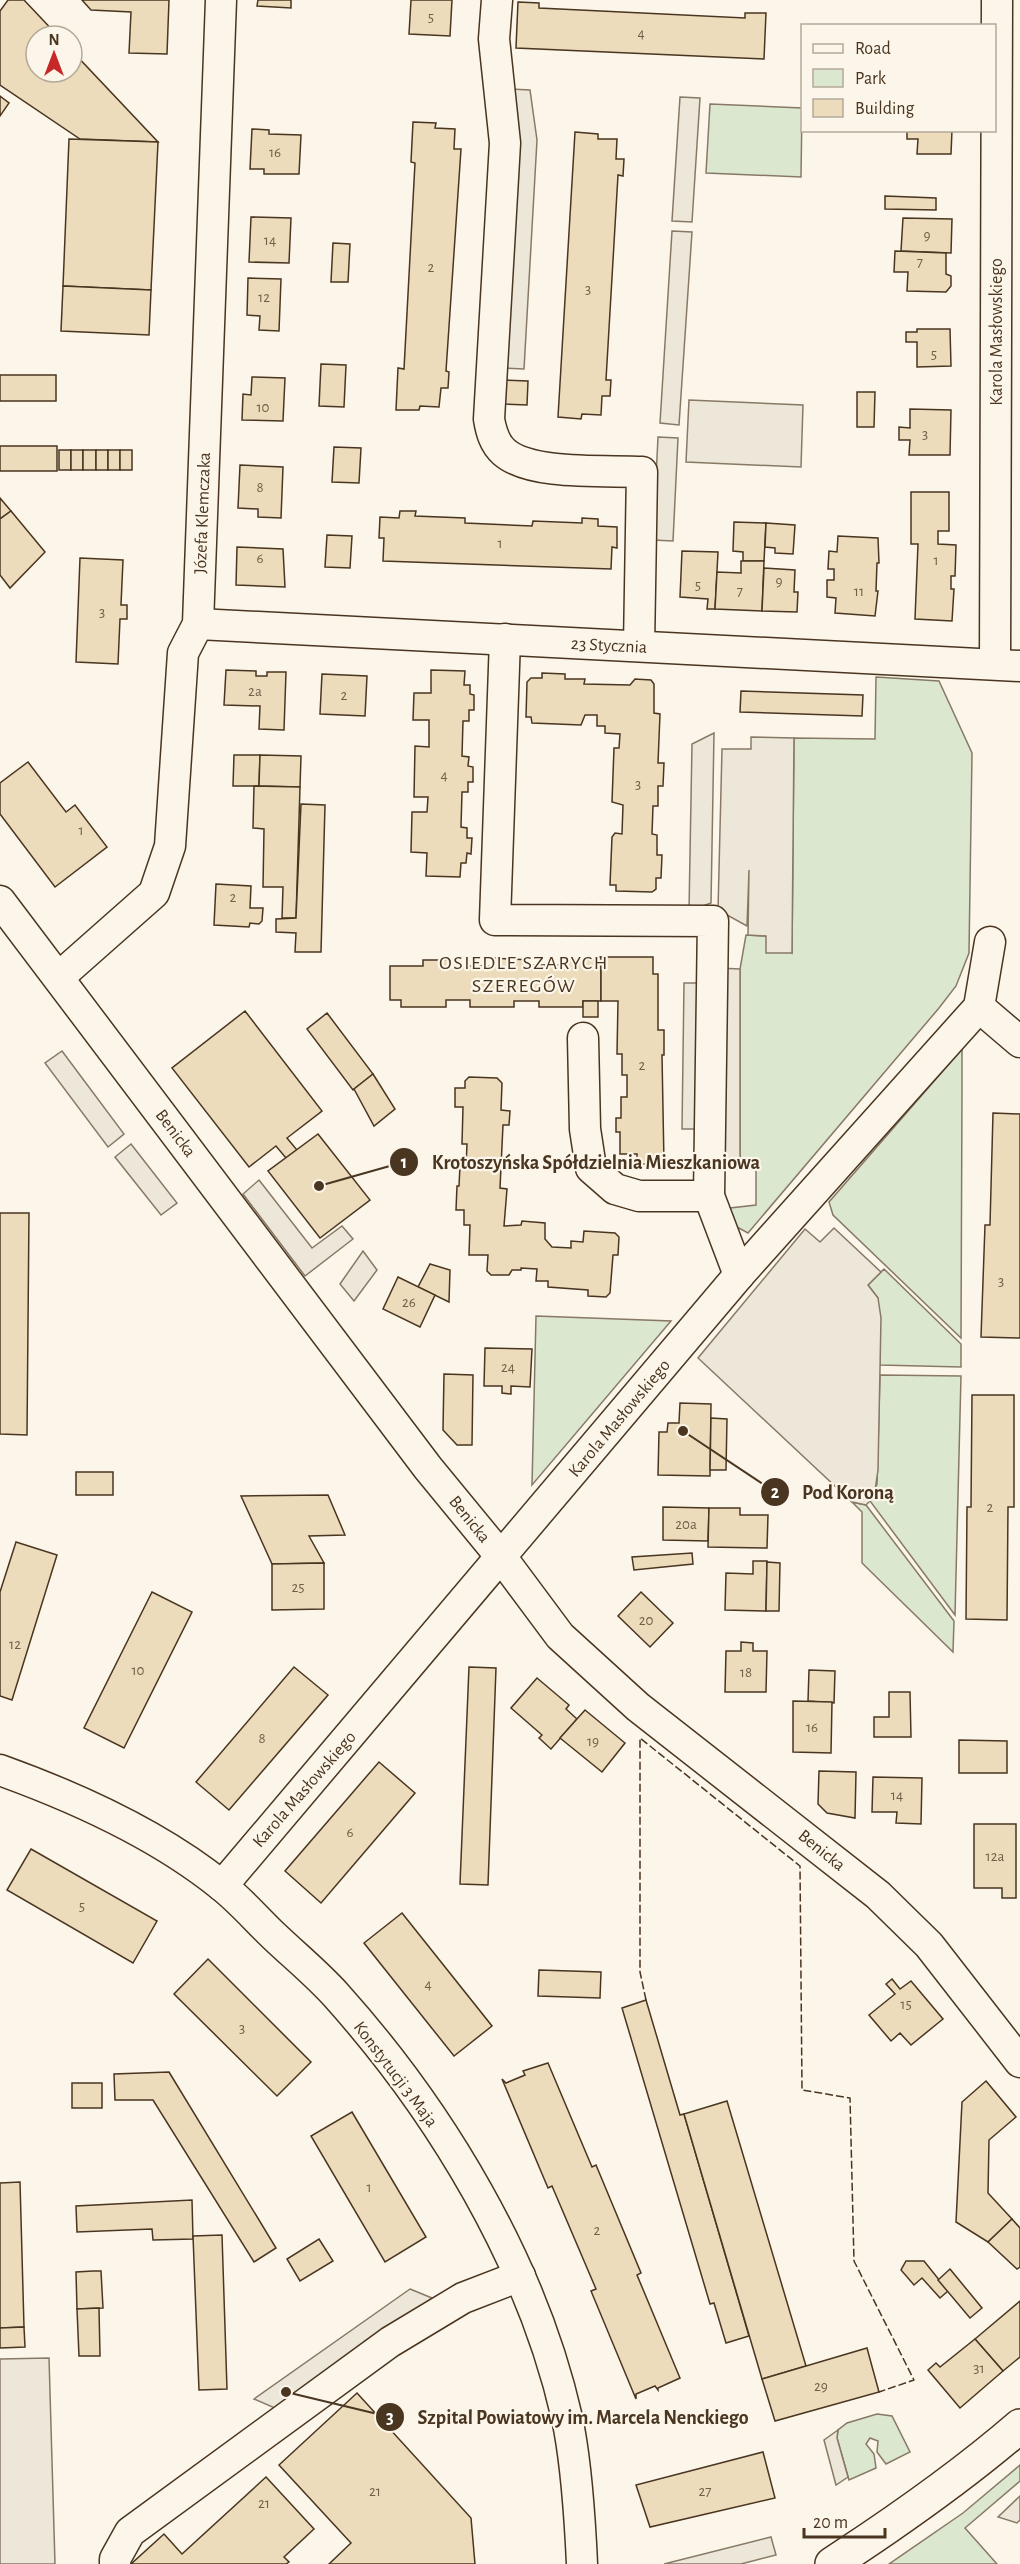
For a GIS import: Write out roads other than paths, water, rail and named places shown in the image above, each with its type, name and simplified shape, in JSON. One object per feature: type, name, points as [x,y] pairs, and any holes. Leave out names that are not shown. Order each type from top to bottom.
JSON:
[{"type":"main road","points":[[832,2564],[903,2517],[984,2457],[1020,2426]]},
{"type":"street","name":"Józefa Klemczaka","points":[[59,977],[154,892],[170,846],[183,653],[198,624],[221,0]]},
{"type":"street","points":[[496,0],[494,39],[505,143],[489,419],[492,436],[504,452],[525,463],[551,468],[642,472],[639,646]]},
{"type":"street","name":"Karola Masłowskiego","points":[[1004,2],[1007,665]]},
{"type":"street","name":"23 Stycznia","points":[[198,624],[1007,665]]},
{"type":"street","points":[[505,639],[495,920],[713,921],[709,1196],[739,1275]]},
{"type":"street","name":"Benicka","points":[[0,901],[428,1468],[502,1558],[560,1636],[638,1707],[878,1895],[929,1945],[1020,2062]]},
{"type":"street","points":[[990,942],[979,1007],[1020,1042]]},
{"type":"street","name":"Karola Masłowskiego","points":[[222,1886],[502,1558],[739,1275],[979,1007]]},
{"type":"street","points":[[583,1038],[585,1129],[591,1168],[615,1189],[639,1196],[709,1196]]},
{"type":"street","name":"Konstytucji 3 Maja","points":[[0,1770],[104,1813],[173,1852],[222,1886],[335,1994],[422,2103],[483,2203],[520,2276],[542,2331],[567,2420],[586,2556]]},
{"type":"street","points":[[115,2564],[115,2559],[130,2532],[390,2342],[463,2298],[520,2276]]},
{"type":"place","name":"Krotoszyńska Spółdzielnia Mieszkaniowa","points":[[319,1186]]},
{"type":"place","name":"Pod Koroną","points":[[683,1431]]},
{"type":"place","name":"Szpital Powiatowy im. Marcela Nenckiego","points":[[286,2392]]},
{"type":"district","name":"OSIEDLE SZARYCH SZEREGÓW","points":[[524,974]]}]
